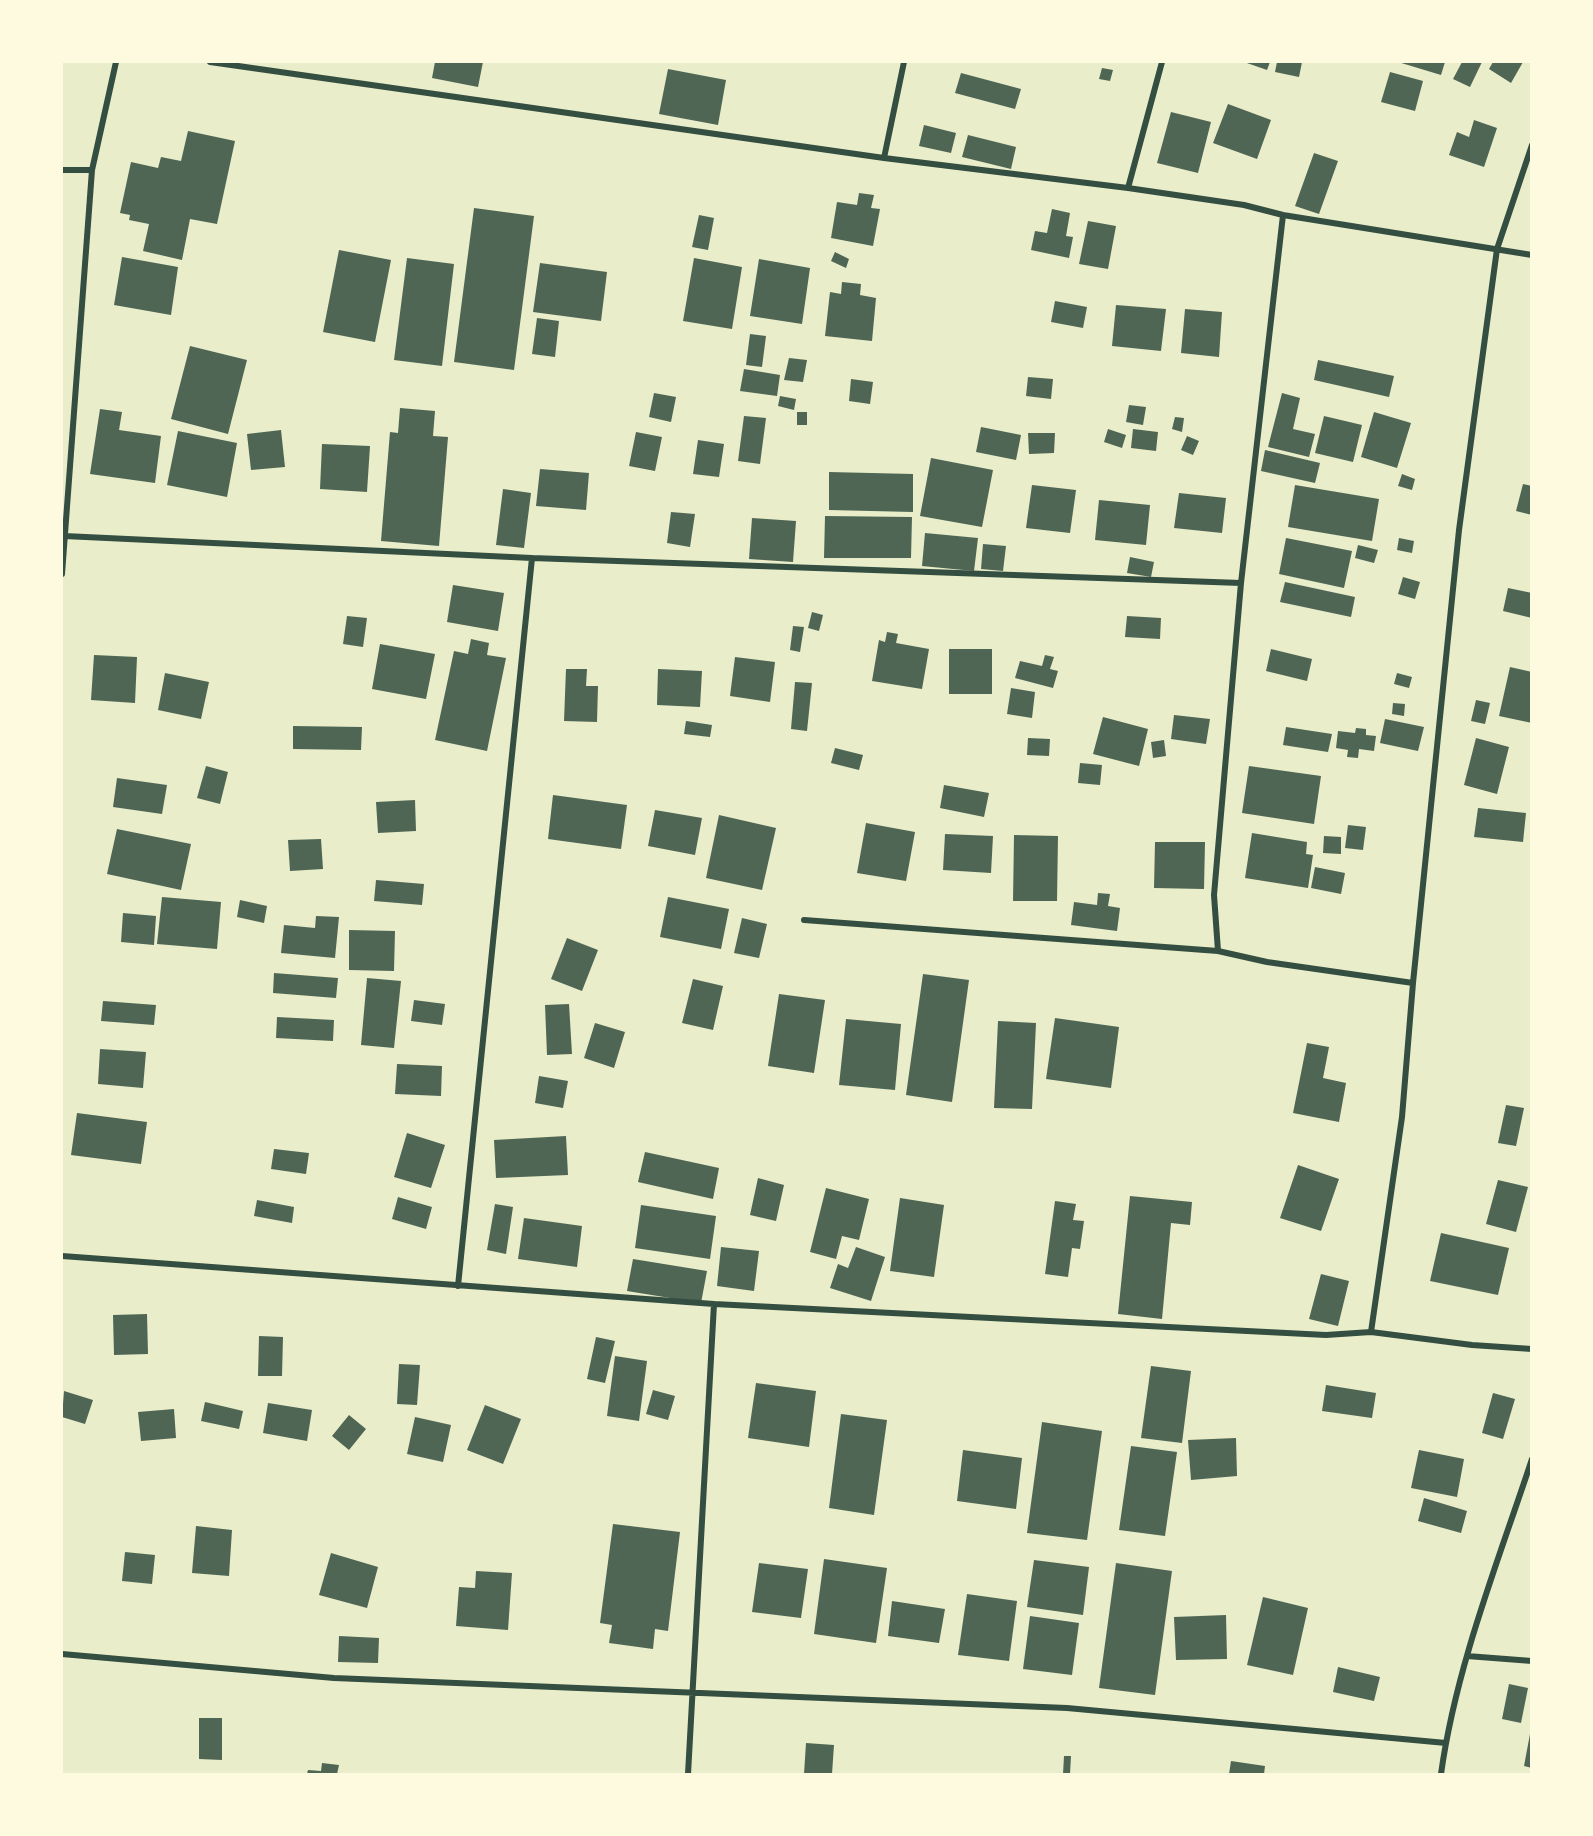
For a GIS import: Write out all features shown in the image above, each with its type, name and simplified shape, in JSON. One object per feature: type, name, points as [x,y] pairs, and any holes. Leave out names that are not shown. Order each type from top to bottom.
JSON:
[{"type":"street","points":[[62,574],[92,170],[116,62]]},
{"type":"street","points":[[210,62],[884,158],[1128,188],[1244,205],[1283,215],[1532,255]]},
{"type":"street","points":[[884,158],[904,62]]},
{"type":"street","points":[[1128,188],[1162,62]]},
{"type":"street","points":[[1371,1332],[1402,1117],[1413,983],[1459,530],[1497,249],[1532,145]]},
{"type":"street","points":[[62,170],[92,170]]},
{"type":"street","points":[[1218,951],[1214,895],[1241,584],[1283,215]]},
{"type":"street","points":[[64,536],[532,558],[1241,584]]},
{"type":"street","points":[[458,1286],[532,558]]},
{"type":"street","points":[[804,920],[1218,951],[1267,962],[1413,983]]},
{"type":"street","points":[[62,1256],[714,1304],[1326,1335],[1371,1332],[1472,1346],[1532,1349]]},
{"type":"street","points":[[688,1774],[714,1304]]},
{"type":"street","points":[[1441,1774],[1467,1656],[1532,1459]]},
{"type":"street","points":[[62,1654],[334,1678],[1067,1708],[1446,1743]]},
{"type":"street","points":[[1467,1656],[1532,1661]]},
{"type":"building","points":[[435,62],[483,62],[478,87],[432,78]]},
{"type":"building","points":[[1244,62],[1270,62],[1267,70]]},
{"type":"building","points":[[1277,62],[1302,62],[1299,77],[1275,72]]},
{"type":"building","points":[[1398,62],[1445,62],[1441,75]]},
{"type":"building","points":[[1462,62],[1482,62],[1470,87],[1453,79]]},
{"type":"building","points":[[1493,62],[1523,62],[1511,83],[1489,69]]},
{"type":"building","points":[[1102,68],[1113,70],[1110,81],[1099,79]]},
{"type":"building","points":[[668,69],[726,80],[718,125],[659,114]]},
{"type":"building","points":[[1390,72],[1423,81],[1415,111],[1381,102]]},
{"type":"building","points":[[961,73],[1021,89],[1015,109],[955,93]]},
{"type":"building","points":[[1228,104],[1271,120],[1257,159],[1213,143]]},
{"type":"building","points":[[1171,112],[1211,122],[1198,173],[1157,163]]},
{"type":"building","points":[[1474,120],[1497,128],[1484,167],[1449,155],[1457,132],[1469,137]]},
{"type":"building","points":[[924,125],[956,133],[951,153],[919,146]]},
{"type":"building","points":[[188,131],[235,141],[217,224],[190,219],[182,260],[143,251],[149,224],[129,220],[130,215],[120,213],[131,162],[158,168],[161,157],[181,161]]},
{"type":"building","points":[[968,135],[1016,147],[1011,169],[962,157]]},
{"type":"building","points":[[1314,153],[1338,161],[1319,214],[1295,206]]},
{"type":"building","points":[[859,193],[874,195],[871,208],[880,209],[873,246],[831,238],[837,202],[857,205]]},
{"type":"building","points":[[474,208],[534,216],[514,370],[454,362]]},
{"type":"building","points":[[1052,209],[1070,213],[1066,236],[1073,237],[1069,258],[1031,250],[1035,231],[1047,233]]},
{"type":"building","points":[[699,215],[714,218],[708,250],[692,247]]},
{"type":"building","points":[[1088,221],[1116,226],[1108,269],[1079,264]]},
{"type":"building","points":[[339,250],[391,260],[375,342],[323,332]]},
{"type":"building","points":[[835,252],[849,259],[846,268],[831,261]]},
{"type":"building","points":[[122,257],[178,267],[171,315],[114,305]]},
{"type":"building","points":[[407,258],[454,264],[442,366],[394,360]]},
{"type":"building","points":[[694,258],[742,267],[732,329],[683,321]]},
{"type":"building","points":[[759,259],[810,268],[802,324],[750,316]]},
{"type":"building","points":[[540,263],[607,272],[601,321],[533,312]]},
{"type":"building","points":[[842,282],[861,284],[860,295],[876,298],[872,341],[825,336],[830,292],[841,294]]},
{"type":"building","points":[[1055,301],[1087,307],[1083,328],[1051,322]]},
{"type":"building","points":[[1116,305],[1166,309],[1161,351],[1112,346]]},
{"type":"building","points":[[1185,309],[1222,312],[1219,357],[1181,353]]},
{"type":"building","points":[[537,318],[559,321],[555,357],[532,354]]},
{"type":"building","points":[[750,334],[766,336],[762,367],[746,365]]},
{"type":"building","points":[[190,346],[247,360],[228,434],[171,419]]},
{"type":"building","points":[[789,358],[807,360],[803,382],[784,380]]},
{"type":"building","points":[[1318,360],[1394,376],[1389,397],[1314,380]]},
{"type":"building","points":[[744,369],[780,375],[777,396],[740,391]]},
{"type":"building","points":[[1028,377],[1053,379],[1051,399],[1026,396]]},
{"type":"building","points":[[851,379],[873,382],[870,404],[849,401]]},
{"type":"building","points":[[654,393],[676,397],[671,422],[649,417]]},
{"type":"building","points":[[1282,393],[1300,398],[1293,429],[1315,434],[1309,457],[1268,447]]},
{"type":"building","points":[[780,396],[796,399],[794,410],[778,406]]},
{"type":"building","points":[[1129,405],[1146,407],[1143,425],[1126,422]]},
{"type":"building","points":[[400,408],[435,411],[433,436],[448,437],[439,546],[381,541],[390,432],[398,433]]},
{"type":"building","points":[[100,409],[122,412],[119,430],[161,436],[155,483],[90,474]]},
{"type":"building","points":[[797,412],[807,412],[807,425],[797,425]]},
{"type":"building","points":[[1374,412],[1411,423],[1397,468],[1361,457]]},
{"type":"building","points":[[744,416],[766,418],[760,464],[738,461]]},
{"type":"building","points":[[1324,416],[1362,425],[1353,462],[1315,453]]},
{"type":"building","points":[[1175,417],[1184,418],[1182,432],[1172,429]]},
{"type":"building","points":[[981,427],[1021,435],[1016,460],[976,452]]},
{"type":"building","points":[[1108,429],[1126,435],[1122,448],[1104,442]]},
{"type":"building","points":[[1133,429],[1158,432],[1156,451],[1131,448]]},
{"type":"building","points":[[281,430],[285,467],[251,470],[247,434]]},
{"type":"building","points":[[178,431],[237,443],[227,497],[167,485]]},
{"type":"building","points":[[636,432],[662,437],[655,471],[629,466]]},
{"type":"building","points":[[1028,433],[1055,433],[1054,453],[1029,454]]},
{"type":"building","points":[[1187,436],[1199,441],[1193,455],[1181,450]]},
{"type":"building","points":[[698,440],[724,444],[719,477],[693,474]]},
{"type":"building","points":[[322,444],[370,446],[367,492],[320,489]]},
{"type":"building","points":[[1265,450],[1320,463],[1315,483],[1261,471]]},
{"type":"building","points":[[931,458],[993,470],[982,527],[920,516]]},
{"type":"building","points":[[540,469],[589,473],[586,510],[536,506]]},
{"type":"building","points":[[829,472],[913,474],[913,512],[829,510]]},
{"type":"building","points":[[1402,474],[1415,479],[1412,490],[1398,486]]},
{"type":"building","points":[[1523,484],[1532,486],[1532,515],[1516,511]]},
{"type":"building","points":[[1032,485],[1076,490],[1070,533],[1026,528]]},
{"type":"building","points":[[1295,485],[1379,499],[1372,541],[1288,527]]},
{"type":"building","points":[[503,489],[531,493],[524,548],[496,545]]},
{"type":"building","points":[[1179,493],[1226,498],[1222,533],[1174,528]]},
{"type":"building","points":[[1099,500],[1150,505],[1146,545],[1095,540]]},
{"type":"building","points":[[671,512],[695,514],[690,547],[667,543]]},
{"type":"building","points":[[825,516],[912,517],[911,558],[824,558]]},
{"type":"building","points":[[752,518],[796,521],[793,562],[749,559]]},
{"type":"building","points":[[925,533],[978,538],[974,571],[922,566]]},
{"type":"building","points":[[1286,538],[1352,551],[1344,588],[1279,574]]},
{"type":"building","points":[[1399,538],[1414,541],[1412,553],[1397,550]]},
{"type":"building","points":[[983,544],[1006,546],[1003,571],[981,569]]},
{"type":"building","points":[[1358,545],[1378,550],[1374,563],[1355,558]]},
{"type":"building","points":[[1130,557],[1154,562],[1151,577],[1127,573]]},
{"type":"building","points":[[1403,577],[1420,582],[1415,599],[1398,594]]},
{"type":"building","points":[[1285,582],[1355,597],[1351,617],[1280,602]]},
{"type":"building","points":[[453,585],[504,593],[498,631],[447,622]]},
{"type":"building","points":[[1508,588],[1532,593],[1532,618],[1503,611]]},
{"type":"building","points":[[812,612],[823,615],[819,631],[808,628]]},
{"type":"building","points":[[347,616],[367,618],[363,647],[343,644]]},
{"type":"building","points":[[1127,616],[1161,618],[1160,639],[1125,637]]},
{"type":"building","points":[[793,626],[804,627],[800,652],[790,650]]},
{"type":"building","points":[[887,632],[898,634],[896,643],[929,649],[922,689],[872,681],[879,640],[885,642]]},
{"type":"building","points":[[471,639],[489,643],[487,655],[506,658],[487,751],[435,740],[454,651],[468,654]]},
{"type":"building","points":[[380,644],[435,654],[426,699],[372,689]]},
{"type":"building","points":[[949,649],[992,649],[992,694],[949,694]]},
{"type":"building","points":[[1271,649],[1312,659],[1307,681],[1266,671]]},
{"type":"building","points":[[94,655],[137,657],[135,703],[91,700]]},
{"type":"building","points":[[1045,655],[1054,657],[1050,669],[1058,671],[1053,688],[1015,678],[1020,661],[1042,666]]},
{"type":"building","points":[[735,657],[775,662],[770,702],[730,696]]},
{"type":"building","points":[[1510,667],[1532,672],[1532,723],[1499,716]]},
{"type":"building","points":[[566,669],[587,669],[586,686],[598,686],[597,722],[564,721]]},
{"type":"building","points":[[658,669],[702,671],[700,707],[657,705]]},
{"type":"building","points":[[165,673],[209,682],[201,719],[158,710]]},
{"type":"building","points":[[1397,673],[1412,677],[1409,688],[1394,684]]},
{"type":"building","points":[[795,682],[812,683],[807,731],[791,729]]},
{"type":"building","points":[[1011,688],[1035,692],[1032,718],[1007,714]]},
{"type":"building","points":[[1476,700],[1490,703],[1485,724],[1471,721]]},
{"type":"building","points":[[1393,703],[1405,704],[1404,716],[1392,714]]},
{"type":"building","points":[[1174,715],[1210,719],[1206,744],[1171,739]]},
{"type":"building","points":[[1103,717],[1148,729],[1139,766],[1093,754]]},
{"type":"building","points":[[1385,719],[1424,727],[1418,751],[1380,743]]},
{"type":"building","points":[[686,721],[712,725],[710,737],[684,734]]},
{"type":"building","points":[[293,726],[362,727],[361,750],[293,749]]},
{"type":"building","points":[[1286,727],[1332,734],[1328,752],[1283,745]]},
{"type":"building","points":[[1356,728],[1366,729],[1366,735],[1376,736],[1374,751],[1359,749],[1358,758],[1347,757],[1348,750],[1336,748],[1338,731],[1355,733]]},
{"type":"building","points":[[1028,738],[1050,739],[1049,756],[1027,755]]},
{"type":"building","points":[[1476,738],[1509,747],[1497,794],[1464,785]]},
{"type":"building","points":[[1164,740],[1166,756],[1153,758],[1151,742]]},
{"type":"building","points":[[835,748],[863,755],[859,770],[831,763]]},
{"type":"building","points":[[1080,763],[1102,765],[1100,785],[1078,783]]},
{"type":"building","points":[[206,766],[228,772],[220,804],[197,798]]},
{"type":"building","points":[[1249,766],[1321,776],[1314,824],[1242,813]]},
{"type":"building","points":[[117,778],[167,785],[162,814],[113,807]]},
{"type":"building","points":[[944,785],[989,793],[984,817],[940,808]]},
{"type":"building","points":[[553,795],[627,805],[621,849],[548,839]]},
{"type":"building","points":[[415,800],[416,831],[378,833],[376,802]]},
{"type":"building","points":[[1478,808],[1526,813],[1523,842],[1474,837]]},
{"type":"building","points":[[655,810],[702,818],[695,855],[648,846]]},
{"type":"building","points":[[719,815],[776,828],[762,890],[706,878]]},
{"type":"building","points":[[866,823],[915,832],[906,881],[857,873]]},
{"type":"building","points":[[1348,825],[1366,827],[1363,850],[1345,848]]},
{"type":"building","points":[[117,829],[191,844],[181,890],[107,874]]},
{"type":"building","points":[[1252,833],[1307,842],[1306,854],[1313,855],[1308,888],[1245,878]]},
{"type":"building","points":[[945,834],[993,836],[991,873],[943,870]]},
{"type":"building","points":[[1014,835],[1058,836],[1057,901],[1013,901]]},
{"type":"building","points":[[1324,836],[1341,837],[1341,854],[1323,853]]},
{"type":"building","points":[[321,839],[323,869],[290,871],[288,840]]},
{"type":"building","points":[[1155,842],[1205,842],[1204,889],[1154,888]]},
{"type":"building","points":[[1315,867],[1345,873],[1341,894],[1311,888]]},
{"type":"building","points":[[376,880],[424,884],[422,905],[374,901]]},
{"type":"building","points":[[1098,893],[1110,894],[1108,906],[1120,908],[1117,931],[1071,925],[1074,902],[1097,905]]},
{"type":"building","points":[[162,897],[221,902],[217,949],[157,944]]},
{"type":"building","points":[[668,897],[729,909],[721,949],[660,937]]},
{"type":"building","points":[[240,900],[267,906],[264,923],[237,917]]},
{"type":"building","points":[[123,913],[156,916],[154,945],[121,942]]},
{"type":"building","points":[[316,916],[339,917],[335,958],[281,953],[284,925],[315,928]]},
{"type":"building","points":[[742,918],[767,924],[759,958],[734,953]]},
{"type":"building","points":[[349,930],[395,931],[394,971],[349,970]]},
{"type":"building","points":[[567,938],[598,950],[582,991],[551,979]]},
{"type":"building","points":[[274,973],[338,978],[336,998],[273,993]]},
{"type":"building","points":[[923,974],[969,980],[952,1102],[906,1095]]},
{"type":"building","points":[[367,978],[401,981],[394,1048],[361,1045]]},
{"type":"building","points":[[693,979],[723,986],[713,1030],[682,1023]]},
{"type":"building","points":[[779,994],[825,1000],[814,1073],[768,1066]]},
{"type":"building","points":[[414,1000],[445,1004],[442,1025],[411,1021]]},
{"type":"building","points":[[103,1001],[156,1005],[154,1025],[101,1021]]},
{"type":"building","points":[[569,1004],[572,1054],[547,1055],[545,1005]]},
{"type":"building","points":[[277,1017],[334,1020],[333,1041],[276,1038]]},
{"type":"building","points":[[1055,1018],[1119,1027],[1111,1088],[1046,1079]]},
{"type":"building","points":[[846,1019],[901,1024],[895,1090],[839,1085]]},
{"type":"building","points":[[998,1021],[1036,1023],[1032,1109],[994,1108]]},
{"type":"building","points":[[595,1023],[625,1032],[614,1068],[584,1058]]},
{"type":"building","points":[[1307,1043],[1329,1047],[1323,1078],[1346,1083],[1339,1122],[1293,1113]]},
{"type":"building","points":[[100,1049],[146,1052],[143,1088],[98,1084]]},
{"type":"building","points":[[397,1064],[442,1066],[441,1096],[395,1094]]},
{"type":"building","points":[[539,1076],[568,1081],[563,1108],[535,1103]]},
{"type":"building","points":[[1506,1105],[1524,1108],[1516,1146],[1498,1143]]},
{"type":"building","points":[[77,1113],[147,1122],[141,1164],[71,1155]]},
{"type":"building","points":[[407,1133],[445,1145],[431,1188],[394,1177]]},
{"type":"building","points":[[566,1136],[568,1175],[496,1178],[494,1140]]},
{"type":"building","points":[[274,1149],[309,1153],[306,1174],[271,1169]]},
{"type":"building","points":[[645,1152],[719,1168],[713,1199],[638,1182]]},
{"type":"building","points":[[1298,1165],[1339,1179],[1321,1231],[1280,1218]]},
{"type":"building","points":[[758,1178],[784,1185],[776,1221],[750,1215]]},
{"type":"building","points":[[1498,1180],[1528,1187],[1516,1232],[1486,1224]]},
{"type":"building","points":[[826,1188],[869,1199],[859,1240],[842,1236],[836,1259],[810,1252]]},
{"type":"building","points":[[1130,1196],[1192,1202],[1190,1225],[1171,1223],[1162,1319],[1118,1314]]},
{"type":"building","points":[[398,1197],[432,1207],[426,1229],[392,1219]]},
{"type":"building","points":[[900,1198],[944,1205],[934,1277],[890,1271]]},
{"type":"building","points":[[257,1200],[294,1207],[292,1223],[254,1216]]},
{"type":"building","points":[[1055,1201],[1076,1204],[1073,1220],[1084,1221],[1080,1249],[1072,1248],[1068,1277],[1045,1274]]},
{"type":"building","points":[[495,1204],[513,1207],[506,1254],[487,1250]]},
{"type":"building","points":[[641,1205],[716,1216],[710,1259],[635,1248]]},
{"type":"building","points":[[524,1218],[582,1226],[577,1267],[518,1259]]},
{"type":"building","points":[[1441,1233],[1509,1248],[1498,1295],[1430,1281]]},
{"type":"building","points":[[721,1247],[759,1251],[754,1291],[717,1286]]},
{"type":"building","points":[[856,1247],[885,1257],[871,1301],[830,1288],[838,1264],[848,1268]]},
{"type":"building","points":[[633,1259],[707,1271],[701,1303],[627,1291]]},
{"type":"building","points":[[1321,1274],[1349,1281],[1338,1326],[1309,1319]]},
{"type":"building","points":[[147,1314],[148,1354],[114,1355],[113,1315]]},
{"type":"building","points":[[259,1336],[283,1337],[282,1376],[258,1376]]},
{"type":"building","points":[[596,1337],[615,1341],[605,1383],[587,1379]]},
{"type":"building","points":[[615,1356],[647,1361],[639,1421],[607,1416]]},
{"type":"building","points":[[399,1364],[420,1365],[417,1405],[397,1404]]},
{"type":"building","points":[[1151,1366],[1191,1371],[1182,1443],[1141,1438]]},
{"type":"building","points":[[756,1383],[816,1391],[809,1447],[748,1438]]},
{"type":"building","points":[[1326,1385],[1376,1393],[1372,1418],[1322,1411]]},
{"type":"building","points":[[653,1390],[675,1396],[668,1420],[646,1414]]},
{"type":"building","points":[[64,1391],[93,1400],[85,1424],[62,1417]]},
{"type":"building","points":[[1493,1393],[1515,1399],[1503,1439],[1482,1433]]},
{"type":"building","points":[[205,1402],[243,1411],[239,1429],[201,1421]]},
{"type":"building","points":[[268,1403],[312,1410],[307,1441],[263,1433]]},
{"type":"building","points":[[485,1405],[521,1419],[503,1464],[467,1450]]},
{"type":"building","points":[[174,1409],[176,1438],[141,1441],[138,1412]]},
{"type":"building","points":[[841,1414],[887,1420],[874,1515],[829,1508]]},
{"type":"building","points":[[349,1415],[366,1429],[349,1450],[332,1436]]},
{"type":"building","points":[[415,1417],[451,1425],[443,1462],[407,1454]]},
{"type":"building","points":[[1042,1422],[1102,1431],[1087,1540],[1027,1533]]},
{"type":"building","points":[[1236,1438],[1237,1476],[1191,1480],[1188,1440]]},
{"type":"building","points":[[1131,1446],[1177,1452],[1165,1536],[1119,1530]]},
{"type":"building","points":[[963,1450],[1022,1458],[1016,1509],[957,1501]]},
{"type":"building","points":[[1419,1450],[1464,1459],[1457,1497],[1411,1488]]},
{"type":"building","points":[[1424,1498],[1467,1511],[1461,1533],[1418,1521]]},
{"type":"building","points":[[613,1524],[680,1532],[668,1631],[655,1629],[653,1649],[609,1643],[612,1625],[600,1623]]},
{"type":"building","points":[[196,1526],[232,1530],[229,1576],[192,1573]]},
{"type":"building","points":[[125,1552],[155,1555],[152,1584],[122,1581]]},
{"type":"building","points":[[331,1553],[378,1567],[367,1608],[319,1595]]},
{"type":"building","points":[[824,1559],[887,1568],[876,1643],[814,1634]]},
{"type":"building","points":[[1034,1560],[1089,1567],[1083,1615],[1027,1607]]},
{"type":"building","points":[[759,1563],[808,1569],[801,1618],[752,1612]]},
{"type":"building","points":[[1116,1563],[1172,1571],[1155,1695],[1099,1688]]},
{"type":"building","points":[[476,1571],[512,1573],[508,1630],[456,1626],[459,1587],[475,1588]]},
{"type":"building","points":[[967,1594],[1017,1601],[1009,1661],[958,1655]]},
{"type":"building","points":[[1263,1597],[1308,1608],[1293,1675],[1247,1665]]},
{"type":"building","points":[[892,1601],[945,1609],[939,1643],[888,1636]]},
{"type":"building","points":[[1226,1615],[1227,1659],[1176,1660],[1174,1617]]},
{"type":"building","points":[[1030,1616],[1079,1623],[1072,1675],[1023,1669]]},
{"type":"building","points":[[339,1636],[379,1638],[378,1663],[338,1662]]},
{"type":"building","points":[[1338,1667],[1380,1677],[1374,1701],[1333,1692]]},
{"type":"building","points":[[1509,1684],[1528,1688],[1521,1723],[1502,1719]]},
{"type":"building","points":[[199,1718],[222,1718],[222,1760],[199,1759]]},
{"type":"building","points":[[1530,1734],[1532,1734],[1532,1768],[1524,1766]]},
{"type":"building","points":[[806,1743],[834,1745],[832,1774],[804,1774]]},
{"type":"building","points":[[1064,1756],[1071,1756],[1070,1774],[1063,1774]]},
{"type":"building","points":[[1231,1761],[1265,1766],[1264,1774],[1229,1774]]},
{"type":"building","points":[[322,1763],[339,1765],[337,1774],[307,1774],[308,1770],[321,1771]]}]
